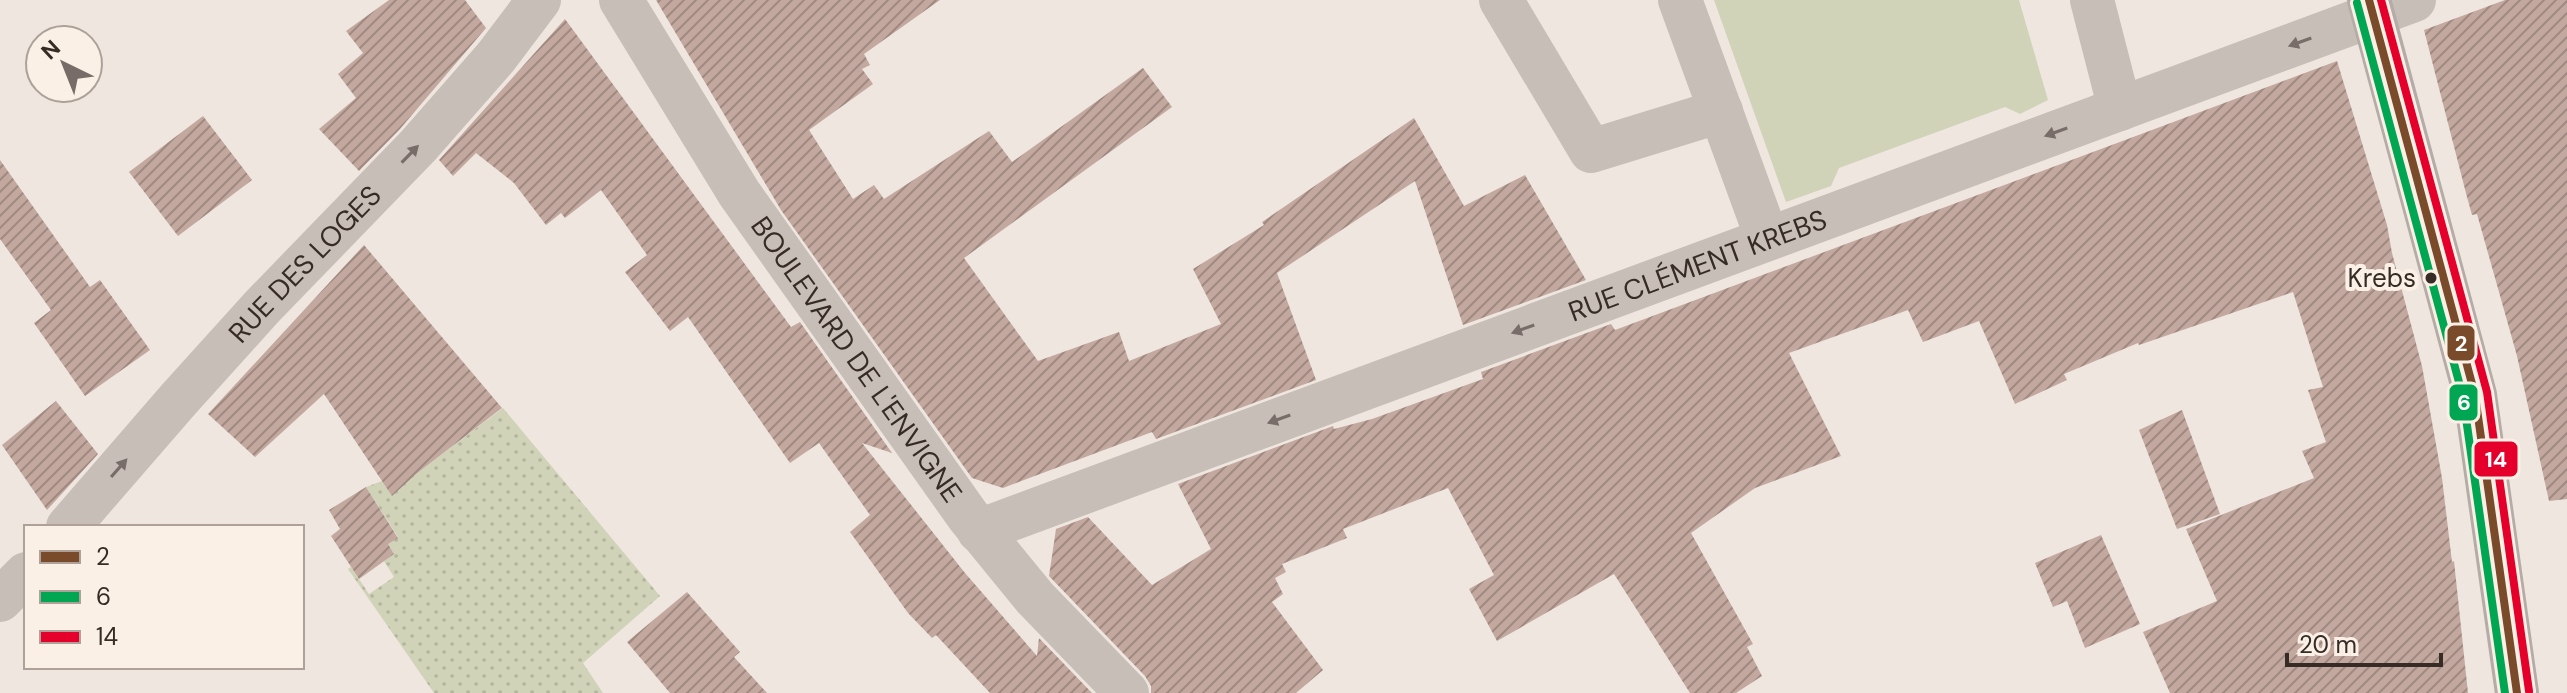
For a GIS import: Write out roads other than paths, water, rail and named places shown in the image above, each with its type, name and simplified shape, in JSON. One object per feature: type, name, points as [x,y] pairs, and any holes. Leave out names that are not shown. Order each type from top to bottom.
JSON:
[{"type":"main road","points":[[2371,8],[2475,395],[2517,693]]},
{"type":"street","name":"RUE DES LOGES","points":[[70,525],[262,307],[418,146],[496,57],[539,0]]},
{"type":"street","name":"BOULEVARD DE L'ENVIGNE","points":[[621,0],[739,193],[979,531],[1035,598],[1127,693]]},
{"type":"street","points":[[1501,0],[1591,151],[1721,111]]},
{"type":"street","points":[[1680,0],[1767,238]]},
{"type":"street","points":[[2092,0],[2120,109]]},
{"type":"street","name":"RUE CLÉMENT KREBS","points":[[979,531],[2120,109],[2371,8],[2414,0]]},
{"type":"street","points":[[0,600],[24,576]]},
{"type":"place","name":"Krebs","points":[[2431,278]]}]
